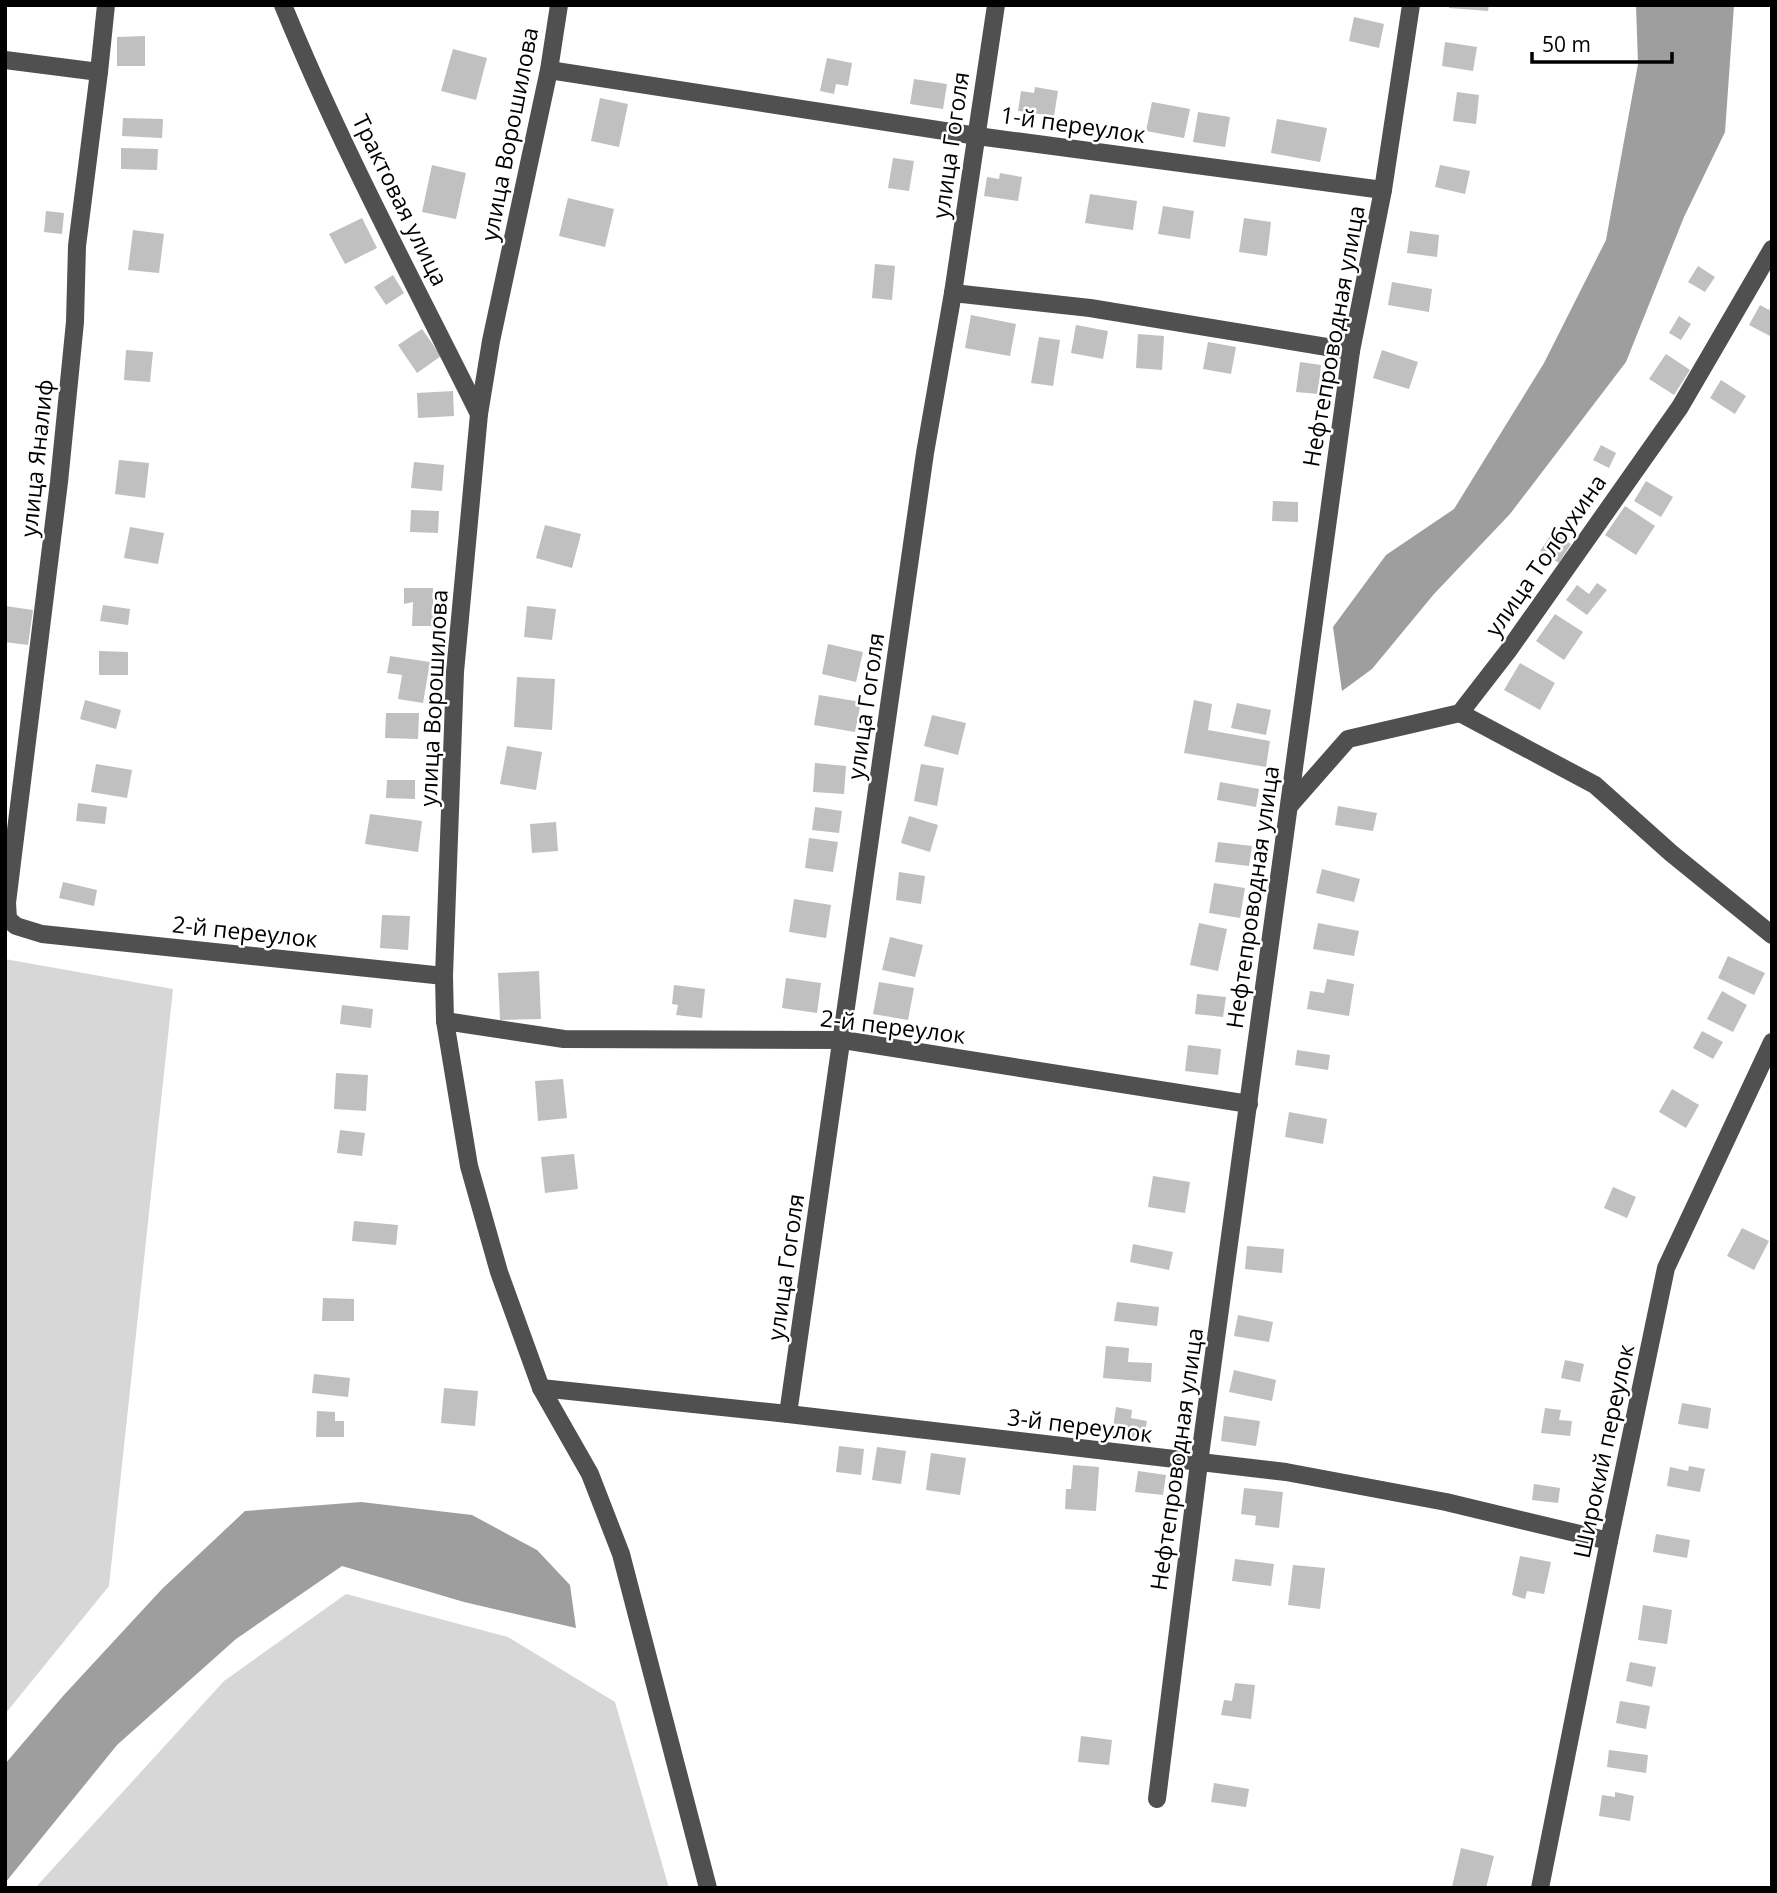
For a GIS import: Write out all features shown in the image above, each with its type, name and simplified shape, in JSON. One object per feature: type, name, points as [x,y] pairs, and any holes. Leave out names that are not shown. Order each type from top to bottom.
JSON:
[{"type":"street","name":"улица Яналиф","points":[[42,934],[16,926],[8,919],[7,903],[59,482],[75,322],[77,246],[106,5]]},
{"type":"street","name":"Трактовая улица","points":[[283,5],[357,170],[479,415]]},
{"type":"street","name":"улица Ворошилова","points":[[559,5],[549,70],[491,341],[479,415],[456,672],[444,976],[445,1021],[469,1166],[499,1272],[541,1388],[590,1474],[621,1554],[708,1888]]},
{"type":"street","name":"улица Гоголя","points":[[788,1414],[925,453],[953,293],[996,5]]},
{"type":"street","name":"Нефтепроводная улица","points":[[1157,1798],[1199,1464],[1351,351],[1383,190],[1411,5]]},
{"type":"street","points":[[5,60],[99,72]]},
{"type":"street","name":"1-й переулок","points":[[549,70],[976,136],[1383,190]]},
{"type":"street","name":"улица Толбухина","points":[[1460,713],[1680,407],[1772,248]]},
{"type":"street","points":[[953,293],[1090,309],[1351,351]]},
{"type":"street","points":[[1289,806],[1348,739],[1460,713],[1595,785],[1671,853],[1772,935]]},
{"type":"street","name":"2-й переулок","points":[[42,934],[444,976]]},
{"type":"street","name":"2-й переулок","points":[[445,1021],[564,1039],[843,1040],[1249,1104]]},
{"type":"street","name":"Широкий переулок","points":[[1540,1888],[1667,1268],[1772,1042]]},
{"type":"street","name":"3-й переулок","points":[[541,1388],[1286,1472],[1446,1502],[1609,1541]]},
{"type":"shaded area","points":[[1636,5],[1734,5],[1725,132],[1684,217],[1626,362],[1510,514],[1434,594],[1372,669],[1342,691],[1333,627],[1386,555],[1454,509],[1544,363],[1606,240],[1638,64]]},
{"type":"shaded area","points":[[5,959],[173,989],[109,1586],[5,1714]]},
{"type":"shaded area","points":[[361,1502],[472,1515],[537,1550],[570,1585],[576,1628],[464,1602],[342,1566],[236,1639],[117,1745],[5,1883],[5,1764],[63,1696],[162,1589],[245,1511]]},
{"type":"shaded area","points":[[346,1594],[508,1637],[615,1702],[669,1888],[35,1888],[224,1681]]},
{"type":"building","points":[[1449,5],[1489,5],[1488,11],[1449,8]]},
{"type":"building","points":[[1354,17],[1384,24],[1379,48],[1349,41]]},
{"type":"building","points":[[145,36],[145,66],[117,66],[117,37]]},
{"type":"building","points":[[1445,42],[1477,47],[1473,71],[1442,66]]},
{"type":"building","points":[[453,49],[487,58],[476,100],[441,91]]},
{"type":"building","points":[[827,58],[852,63],[848,86],[836,84],[834,94],[820,91]]},
{"type":"building","points":[[914,79],[947,84],[943,109],[910,104]]},
{"type":"building","points":[[1035,87],[1058,91],[1054,116],[1018,111],[1021,91],[1034,93]]},
{"type":"building","points":[[1457,92],[1479,95],[1476,124],[1453,121]]},
{"type":"building","points":[[600,98],[628,104],[619,147],[591,141]]},
{"type":"building","points":[[1152,102],[1190,109],[1184,138],[1146,131]]},
{"type":"building","points":[[1198,112],[1230,117],[1225,147],[1193,142]]},
{"type":"building","points":[[123,118],[163,119],[162,138],[122,136]]},
{"type":"building","points":[[1277,119],[1327,128],[1320,162],[1271,153]]},
{"type":"building","points":[[121,148],[158,149],[157,170],[121,169]]},
{"type":"building","points":[[893,158],[914,161],[909,191],[888,188]]},
{"type":"building","points":[[432,165],[466,173],[456,219],[422,212]]},
{"type":"building","points":[[1440,165],[1470,171],[1465,194],[1435,187]]},
{"type":"building","points":[[1000,173],[1022,177],[1018,201],[984,196],[987,177],[999,179]]},
{"type":"building","points":[[1090,194],[1137,201],[1133,230],[1085,223]]},
{"type":"building","points":[[568,198],[614,209],[605,247],[559,236]]},
{"type":"building","points":[[1163,206],[1194,211],[1190,239],[1158,234]]},
{"type":"building","points":[[46,211],[64,213],[62,234],[44,232]]},
{"type":"building","points":[[362,218],[377,248],[345,264],[329,234]]},
{"type":"building","points":[[1244,218],[1271,222],[1267,256],[1239,252]]},
{"type":"building","points":[[133,230],[164,234],[159,273],[128,270]]},
{"type":"building","points":[[1410,231],[1439,235],[1437,257],[1407,253]]},
{"type":"building","points":[[875,264],[895,266],[892,300],[872,298]]},
{"type":"building","points":[[1698,266],[1715,277],[1705,292],[1688,282]]},
{"type":"building","points":[[393,275],[404,293],[386,305],[374,287]]},
{"type":"building","points":[[1392,282],[1432,289],[1429,312],[1388,305]]},
{"type":"building","points":[[1772,304],[1772,337],[1749,325],[1760,305],[1769,310]]},
{"type":"building","points":[[971,315],[1016,324],[1010,356],[965,348]]},
{"type":"building","points":[[1679,316],[1691,324],[1681,340],[1669,333]]},
{"type":"building","points":[[1076,325],[1108,331],[1103,359],[1071,353]]},
{"type":"building","points":[[422,329],[441,356],[417,373],[398,345]]},
{"type":"building","points":[[1138,334],[1164,336],[1162,370],[1136,368]]},
{"type":"building","points":[[1039,337],[1060,340],[1053,386],[1031,383]]},
{"type":"building","points":[[1208,342],[1236,347],[1231,374],[1203,369]]},
{"type":"building","points":[[126,350],[153,352],[150,382],[124,380]]},
{"type":"building","points":[[1382,350],[1418,362],[1409,389],[1373,378]]},
{"type":"building","points":[[1666,354],[1690,370],[1674,395],[1649,379]]},
{"type":"building","points":[[1300,362],[1321,365],[1318,394],[1296,392]]},
{"type":"building","points":[[1721,380],[1746,396],[1735,414],[1710,398]]},
{"type":"building","points":[[453,391],[454,416],[418,418],[417,393]]},
{"type":"building","points":[[1601,445],[1616,453],[1609,468],[1593,460]]},
{"type":"building","points":[[119,460],[149,463],[145,498],[115,494]]},
{"type":"building","points":[[414,462],[444,465],[442,491],[411,488]]},
{"type":"building","points":[[1646,481],[1673,497],[1661,517],[1634,501]]},
{"type":"building","points":[[1273,501],[1298,502],[1298,522],[1272,521]]},
{"type":"building","points":[[1625,506],[1655,526],[1636,555],[1605,535]]},
{"type":"building","points":[[411,510],[439,511],[438,533],[410,532]]},
{"type":"building","points":[[545,525],[581,534],[572,568],[536,558]]},
{"type":"building","points":[[130,527],[164,533],[158,564],[124,558]]},
{"type":"building","points":[[1553,532],[1571,544],[1559,563],[1540,551]]},
{"type":"building","points":[[1597,583],[1607,590],[1587,615],[1566,600],[1577,585],[1589,594]]},
{"type":"building","points":[[404,588],[433,588],[433,626],[412,626],[413,602],[404,604]]},
{"type":"building","points":[[103,605],[130,609],[128,625],[100,621]]},
{"type":"building","points":[[5,606],[33,610],[28,645],[5,642]]},
{"type":"building","points":[[527,606],[556,609],[552,640],[524,637]]},
{"type":"building","points":[[1555,614],[1583,632],[1564,660],[1536,641]]},
{"type":"building","points":[[828,644],[863,652],[856,682],[822,674]]},
{"type":"building","points":[[99,651],[128,652],[128,675],[99,675]]},
{"type":"building","points":[[390,656],[430,662],[423,703],[398,699],[402,675],[387,673]]},
{"type":"building","points":[[1520,663],[1555,683],[1540,710],[1504,690]]},
{"type":"building","points":[[517,677],[555,679],[552,730],[514,727]]},
{"type":"building","points":[[819,695],[861,702],[855,732],[814,725]]},
{"type":"building","points":[[85,700],[121,710],[116,729],[80,719]]},
{"type":"building","points":[[1194,700],[1212,704],[1208,730],[1270,741],[1266,767],[1184,753]]},
{"type":"building","points":[[1237,703],[1271,710],[1266,735],[1231,728]]},
{"type":"building","points":[[386,713],[419,713],[418,739],[385,738]]},
{"type":"building","points":[[932,715],[966,723],[958,755],[924,746]]},
{"type":"building","points":[[507,746],[542,752],[536,790],[500,784]]},
{"type":"building","points":[[815,763],[846,766],[844,794],[813,792]]},
{"type":"building","points":[[96,764],[132,770],[127,798],[91,792]]},
{"type":"building","points":[[921,764],[944,768],[937,806],[914,801]]},
{"type":"building","points":[[387,780],[415,780],[415,799],[386,798]]},
{"type":"building","points":[[1220,782],[1259,789],[1256,807],[1217,800]]},
{"type":"building","points":[[78,803],[107,807],[105,824],[76,821]]},
{"type":"building","points":[[1338,806],[1377,813],[1373,831],[1335,825]]},
{"type":"building","points":[[815,807],[842,811],[839,833],[812,830]]},
{"type":"building","points":[[370,814],[422,821],[418,852],[365,844]]},
{"type":"building","points":[[909,816],[938,825],[930,852],[901,843]]},
{"type":"building","points":[[556,822],[558,851],[532,853],[530,824]]},
{"type":"building","points":[[809,838],[838,842],[833,872],[805,868]]},
{"type":"building","points":[[1218,842],[1252,846],[1249,866],[1215,862]]},
{"type":"building","points":[[1322,869],[1360,879],[1354,902],[1316,893]]},
{"type":"building","points":[[899,872],[925,876],[921,904],[896,900]]},
{"type":"building","points":[[63,882],[97,890],[94,906],[59,898]]},
{"type":"building","points":[[1214,883],[1245,888],[1240,918],[1209,913]]},
{"type":"building","points":[[794,899],[831,905],[826,938],[789,932]]},
{"type":"building","points":[[382,915],[410,916],[408,950],[380,948]]},
{"type":"building","points":[[1199,923],[1227,929],[1218,971],[1190,965]]},
{"type":"building","points":[[1318,923],[1359,931],[1354,956],[1313,949]]},
{"type":"building","points":[[890,937],[923,945],[915,977],[882,970]]},
{"type":"building","points":[[1728,956],[1765,973],[1754,995],[1718,978]]},
{"type":"building","points":[[539,971],[541,1019],[500,1020],[498,973]]},
{"type":"building","points":[[786,978],[821,983],[817,1013],[782,1008]]},
{"type":"building","points":[[1327,979],[1354,984],[1349,1016],[1307,1009],[1310,991],[1324,993]]},
{"type":"building","points":[[879,982],[914,988],[908,1020],[873,1014]]},
{"type":"building","points":[[674,985],[705,989],[702,1018],[676,1015],[678,1005],[672,1004]]},
{"type":"building","points":[[1722,991],[1747,1005],[1733,1032],[1707,1019]]},
{"type":"building","points":[[1197,994],[1226,997],[1223,1017],[1195,1014]]},
{"type":"building","points":[[342,1005],[373,1009],[371,1028],[340,1024]]},
{"type":"building","points":[[1702,1031],[1723,1042],[1713,1059],[1693,1048]]},
{"type":"building","points":[[1188,1045],[1221,1049],[1218,1075],[1185,1071]]},
{"type":"building","points":[[1297,1050],[1330,1055],[1328,1070],[1295,1065]]},
{"type":"building","points":[[336,1073],[368,1075],[366,1111],[334,1109]]},
{"type":"building","points":[[563,1079],[567,1118],[538,1121],[535,1081]]},
{"type":"building","points":[[1672,1089],[1699,1105],[1686,1128],[1659,1112]]},
{"type":"building","points":[[1289,1112],[1327,1119],[1323,1144],[1285,1137]]},
{"type":"building","points":[[340,1130],[365,1133],[362,1156],[337,1153]]},
{"type":"building","points":[[574,1154],[578,1189],[545,1193],[541,1157]]},
{"type":"building","points":[[1153,1176],[1190,1182],[1185,1213],[1148,1207]]},
{"type":"building","points":[[1613,1187],[1636,1197],[1627,1218],[1604,1208]]},
{"type":"building","points":[[354,1221],[398,1225],[396,1245],[352,1241]]},
{"type":"building","points":[[1742,1228],[1769,1241],[1754,1270],[1727,1256]]},
{"type":"building","points":[[1133,1244],[1173,1252],[1169,1270],[1130,1262]]},
{"type":"building","points":[[1247,1246],[1284,1249],[1282,1273],[1245,1269]]},
{"type":"building","points":[[323,1298],[354,1299],[354,1321],[322,1321]]},
{"type":"building","points":[[1117,1302],[1159,1307],[1157,1326],[1114,1321]]},
{"type":"building","points":[[1238,1315],[1273,1322],[1269,1342],[1234,1336]]},
{"type":"building","points":[[1106,1346],[1129,1348],[1128,1362],[1152,1363],[1151,1382],[1103,1378]]},
{"type":"building","points":[[1565,1360],[1584,1364],[1580,1382],[1561,1378]]},
{"type":"building","points":[[1234,1370],[1276,1380],[1272,1401],[1229,1392]]},
{"type":"building","points":[[314,1374],[350,1378],[348,1397],[312,1393]]},
{"type":"building","points":[[444,1388],[478,1391],[475,1426],[441,1423]]},
{"type":"building","points":[[1682,1403],[1711,1408],[1708,1429],[1678,1424]]},
{"type":"building","points":[[1116,1407],[1132,1410],[1131,1418],[1147,1421],[1144,1439],[1112,1434]]},
{"type":"building","points":[[1545,1408],[1561,1410],[1559,1420],[1572,1421],[1570,1436],[1541,1433]]},
{"type":"building","points":[[317,1411],[335,1412],[335,1421],[344,1421],[344,1437],[316,1437]]},
{"type":"building","points":[[1224,1416],[1260,1421],[1256,1446],[1221,1441]]},
{"type":"building","points":[[839,1446],[864,1449],[861,1475],[836,1472]]},
{"type":"building","points":[[877,1447],[906,1451],[901,1484],[872,1480]]},
{"type":"building","points":[[931,1453],[966,1458],[960,1495],[926,1490]]},
{"type":"building","points":[[1073,1465],[1099,1467],[1096,1511],[1065,1509],[1066,1489],[1071,1489]]},
{"type":"building","points":[[1689,1466],[1705,1469],[1700,1492],[1667,1486],[1670,1467],[1688,1471]]},
{"type":"building","points":[[1138,1471],[1166,1475],[1163,1495],[1135,1492]]},
{"type":"building","points":[[1534,1484],[1560,1488],[1558,1503],[1532,1500]]},
{"type":"building","points":[[1244,1488],[1283,1492],[1279,1528],[1255,1525],[1256,1516],[1241,1514]]},
{"type":"building","points":[[1656,1534],[1690,1540],[1687,1558],[1653,1552]]},
{"type":"building","points":[[1520,1556],[1551,1562],[1544,1594],[1527,1591],[1525,1599],[1512,1595]]},
{"type":"building","points":[[1235,1559],[1274,1564],[1271,1586],[1232,1581]]},
{"type":"building","points":[[1293,1565],[1325,1568],[1320,1609],[1288,1605]]},
{"type":"building","points":[[1643,1605],[1672,1610],[1667,1644],[1638,1640]]},
{"type":"building","points":[[1630,1662],[1656,1667],[1652,1687],[1626,1681]]},
{"type":"building","points":[[1235,1683],[1255,1685],[1251,1719],[1221,1715],[1224,1700],[1232,1701]]},
{"type":"building","points":[[1620,1701],[1650,1706],[1646,1729],[1616,1723]]},
{"type":"building","points":[[1081,1736],[1112,1740],[1109,1765],[1078,1762]]},
{"type":"building","points":[[1609,1750],[1648,1755],[1646,1773],[1607,1767]]},
{"type":"building","points":[[1214,1783],[1249,1789],[1246,1807],[1211,1802]]},
{"type":"building","points":[[1615,1792],[1634,1796],[1630,1821],[1599,1816],[1602,1795],[1615,1797]]},
{"type":"building","points":[[1461,1848],[1494,1856],[1486,1888],[1452,1887]]}]
